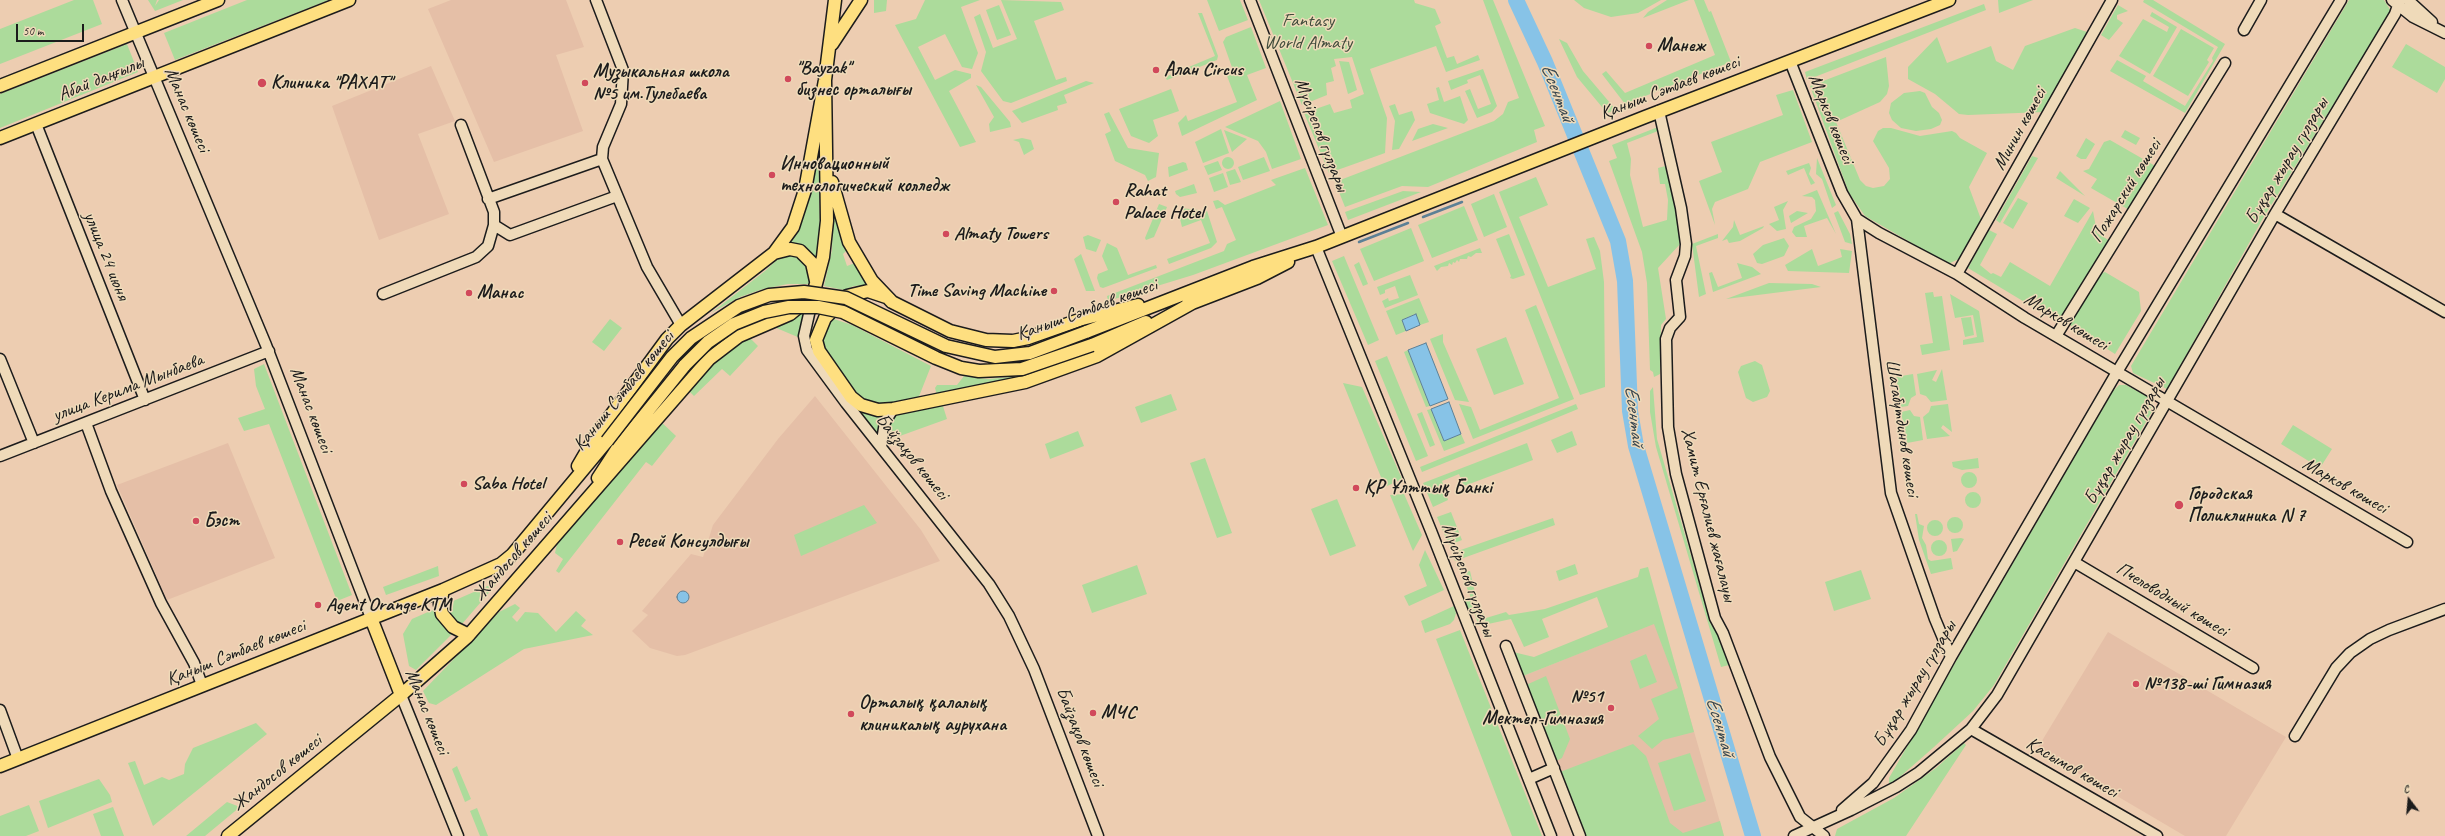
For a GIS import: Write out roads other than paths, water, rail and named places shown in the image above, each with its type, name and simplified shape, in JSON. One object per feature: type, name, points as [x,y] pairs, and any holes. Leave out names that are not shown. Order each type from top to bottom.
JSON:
[{"type":"main road","name":"Абай даңғылы","points":[[0,86],[218,0]]},
{"type":"main road","name":"Абай даңғылы","points":[[0,138],[349,0]]},
{"type":"main road","name":"Байзақов көшесі","points":[[774,253],[793,227],[802,205],[830,49],[835,0]]},
{"type":"main road","points":[[830,49],[861,0]]},
{"type":"main road","name":"Қаныш Сәтбаев көшесі","points":[[0,766],[443,590],[501,564],[512,555],[607,441],[672,357],[691,338],[739,306],[769,296],[811,292],[846,298],[946,346],[995,357],[1030,353],[1086,332],[1192,297],[1257,278],[1316,247],[1659,111],[1949,0]]},
{"type":"main road","name":"Байзақов көшесі","points":[[815,289],[825,244],[827,162],[825,80]]},
{"type":"main road","points":[[827,162],[849,242],[872,281],[886,297]]},
{"type":"main road","points":[[774,253],[795,249],[805,254],[812,263],[815,289]]},
{"type":"main road","name":"Жандосов көшесі","points":[[563,493],[595,437],[654,356],[681,325],[774,253]]},
{"type":"main road","name":"Жандосов көшесі","points":[[228,836],[401,695],[469,635],[578,508],[714,355],[739,336],[790,314],[815,289]]},
{"type":"main road","points":[[868,291],[886,297],[950,331],[965,337],[1000,342],[1028,338],[1082,319],[1192,297],[1097,356],[994,390],[893,410],[868,409],[856,402],[819,351],[816,340],[825,318],[847,296],[854,292],[868,291]]},
{"type":"main road","name":"Қаныш Сәтбаев көшесі","points":[[578,508],[617,449],[685,365],[708,342],[751,316],[776,309],[818,307],[843,312],[936,358],[961,368],[979,371],[1022,369],[1092,345],[1192,297]]},
{"type":"main road","points":[[443,590],[440,604],[442,614],[453,627],[469,635]]},
{"type":"main road","name":"Манас көшесі","points":[[371,618],[401,695]]},
{"type":"street","name":"Манас көшесі","points":[[122,0],[134,33],[154,77],[269,351],[371,618]]},
{"type":"street","points":[[596,0],[623,70],[621,104],[603,147],[602,159],[647,267],[681,325]]},
{"type":"street","name":"Мүсірепов гүлзары","points":[[1250,0],[1342,237]]},
{"type":"street","name":"Минин көшесі","points":[[1957,274],[2112,0]]},
{"type":"street","points":[[2244,30],[2261,0]]},
{"type":"street","name":"Бұқар жырау гүлзары","points":[[1814,828],[1846,807],[1873,783],[1911,730],[1951,657],[2117,372],[2341,0]]},
{"type":"street","points":[[2408,0],[2443,32]]},
{"type":"street","points":[[2396,2],[2443,32]]},
{"type":"street","name":"Бұқар жырау гүлзары","points":[[1794,836],[1814,828],[1881,795],[1918,773],[1971,729],[1997,695],[2396,2]]},
{"type":"street","name":"Марков көшесі","points":[[1790,61],[1842,193],[1857,219],[1879,233],[1957,274],[2056,336],[2406,542]]},
{"type":"street","name":"Пожарский көшесі","points":[[2056,336],[2225,63]]},
{"type":"street","name":"Хамит Ерғалиев жағалауы","points":[[1659,111],[1681,208],[1686,244],[1685,256],[1676,280],[1680,317],[1670,328],[1666,339],[1670,446],[1715,618],[1723,633],[1770,757],[1800,817],[1824,836]]},
{"type":"street","name":"улица 24 июня","points":[[36,124],[145,400]]},
{"type":"street","points":[[383,294],[476,257],[488,246],[494,225],[494,212],[461,125]]},
{"type":"street","points":[[488,199],[602,159]]},
{"type":"street","points":[[494,225],[510,235],[617,196]]},
{"type":"street","points":[[2275,214],[2445,312]]},
{"type":"street","name":"Шагабутдинов көшесі","points":[[1857,219],[1891,493],[1935,619],[1951,657]]},
{"type":"street","name":"Мүсірепов гүлзары","points":[[1316,247],[1431,530],[1551,836]]},
{"type":"street","name":"Байзақов көшесі","points":[[815,289],[804,336],[805,347],[989,584],[1009,616],[1046,698],[1098,836]]},
{"type":"street","name":"улица Керима Мынбаева","points":[[0,456],[269,351]]},
{"type":"street","points":[[0,360],[34,443]]},
{"type":"street","points":[[881,446],[885,422],[893,410]]},
{"type":"street","points":[[86,423],[114,498],[161,603],[194,663],[202,685]]},
{"type":"street","name":"Пчеловодный көшесі","points":[[2074,562],[2253,668]]},
{"type":"street","points":[[2296,736],[2336,668],[2350,653],[2370,639],[2389,630],[2445,609]]},
{"type":"street","name":"Мүсірепов гүлзары","points":[[1506,646],[1580,836]]},
{"type":"street","name":"Манас көшесі","points":[[401,695],[458,836]]},
{"type":"street","points":[[0,710],[18,759]]},
{"type":"street","name":"Қасымов көшесі","points":[[1971,729],[2157,836]]},
{"type":"street","points":[[1528,779],[1554,768]]},
{"type":"street","points":[[1873,783],[1881,795]]},
{"type":"water","points":[[1416,314],[1420,325],[1406,331],[1402,320]]},
{"type":"water","points":[[1426,343],[1448,399],[1430,406],[1408,350]]},
{"type":"water","points":[[1449,402],[1461,434],[1444,441],[1431,409]]},
{"type":"water","points":[[681,591],[685,591],[689,597],[685,603],[681,603],[677,599],[677,595]]},
{"type":"waterway","name":"Есентай","points":[[1516,0],[1545,62],[1618,241],[1625,281],[1630,411],[1636,446],[1753,836]]},
{"type":"waterway","points":[[1423,217],[1462,202]]},
{"type":"waterway","points":[[1359,242],[1408,223]]},
{"type":"place","name":"Манеж","points":[[1649,46]]},
{"type":"place","name":"Алан Circus","points":[[1156,70]]},
{"type":"place","name":"\"Bayzak\" бизнес орталығы","points":[[788,79]]},
{"type":"place","name":"Клиника \"РАХАТ\"","points":[[262,83]]},
{"type":"place","name":"Музыкальная школа №5 им.Тулебаева","points":[[585,83]]},
{"type":"place","name":"Инновационный технологический колледж","points":[[772,175]]},
{"type":"place","name":"Rahat Palace Hotel","points":[[1116,202]]},
{"type":"place","name":"Almaty Towers","points":[[946,234]]},
{"type":"place","name":"Time Saving Machine","points":[[1054,291]]},
{"type":"place","name":"Манас","points":[[469,293]]},
{"type":"place","name":"Saba Hotel","points":[[464,484]]},
{"type":"place","name":"ҚР Ұлттық Банкі","points":[[1356,488]]},
{"type":"place","name":"Городская Поликлиника N 7","points":[[2179,505]]},
{"type":"place","name":"Бэст","points":[[196,521]]},
{"type":"place","name":"Ресей Консулдығы","points":[[620,542]]},
{"type":"place","name":"Agent Orange KTM","points":[[318,605]]},
{"type":"place","name":"№138-ші Гимназия","points":[[2136,684]]},
{"type":"place","name":"№51 Мектеп-Гимназия","points":[[1611,708]]},
{"type":"place","name":"МЧС","points":[[1093,713]]},
{"type":"place","name":"Орталық қалалық клиникалық аурухана","points":[[851,714]]},
{"type":"park label","name":"Fantasy World Almaty","points":[[1308,32]]}]
